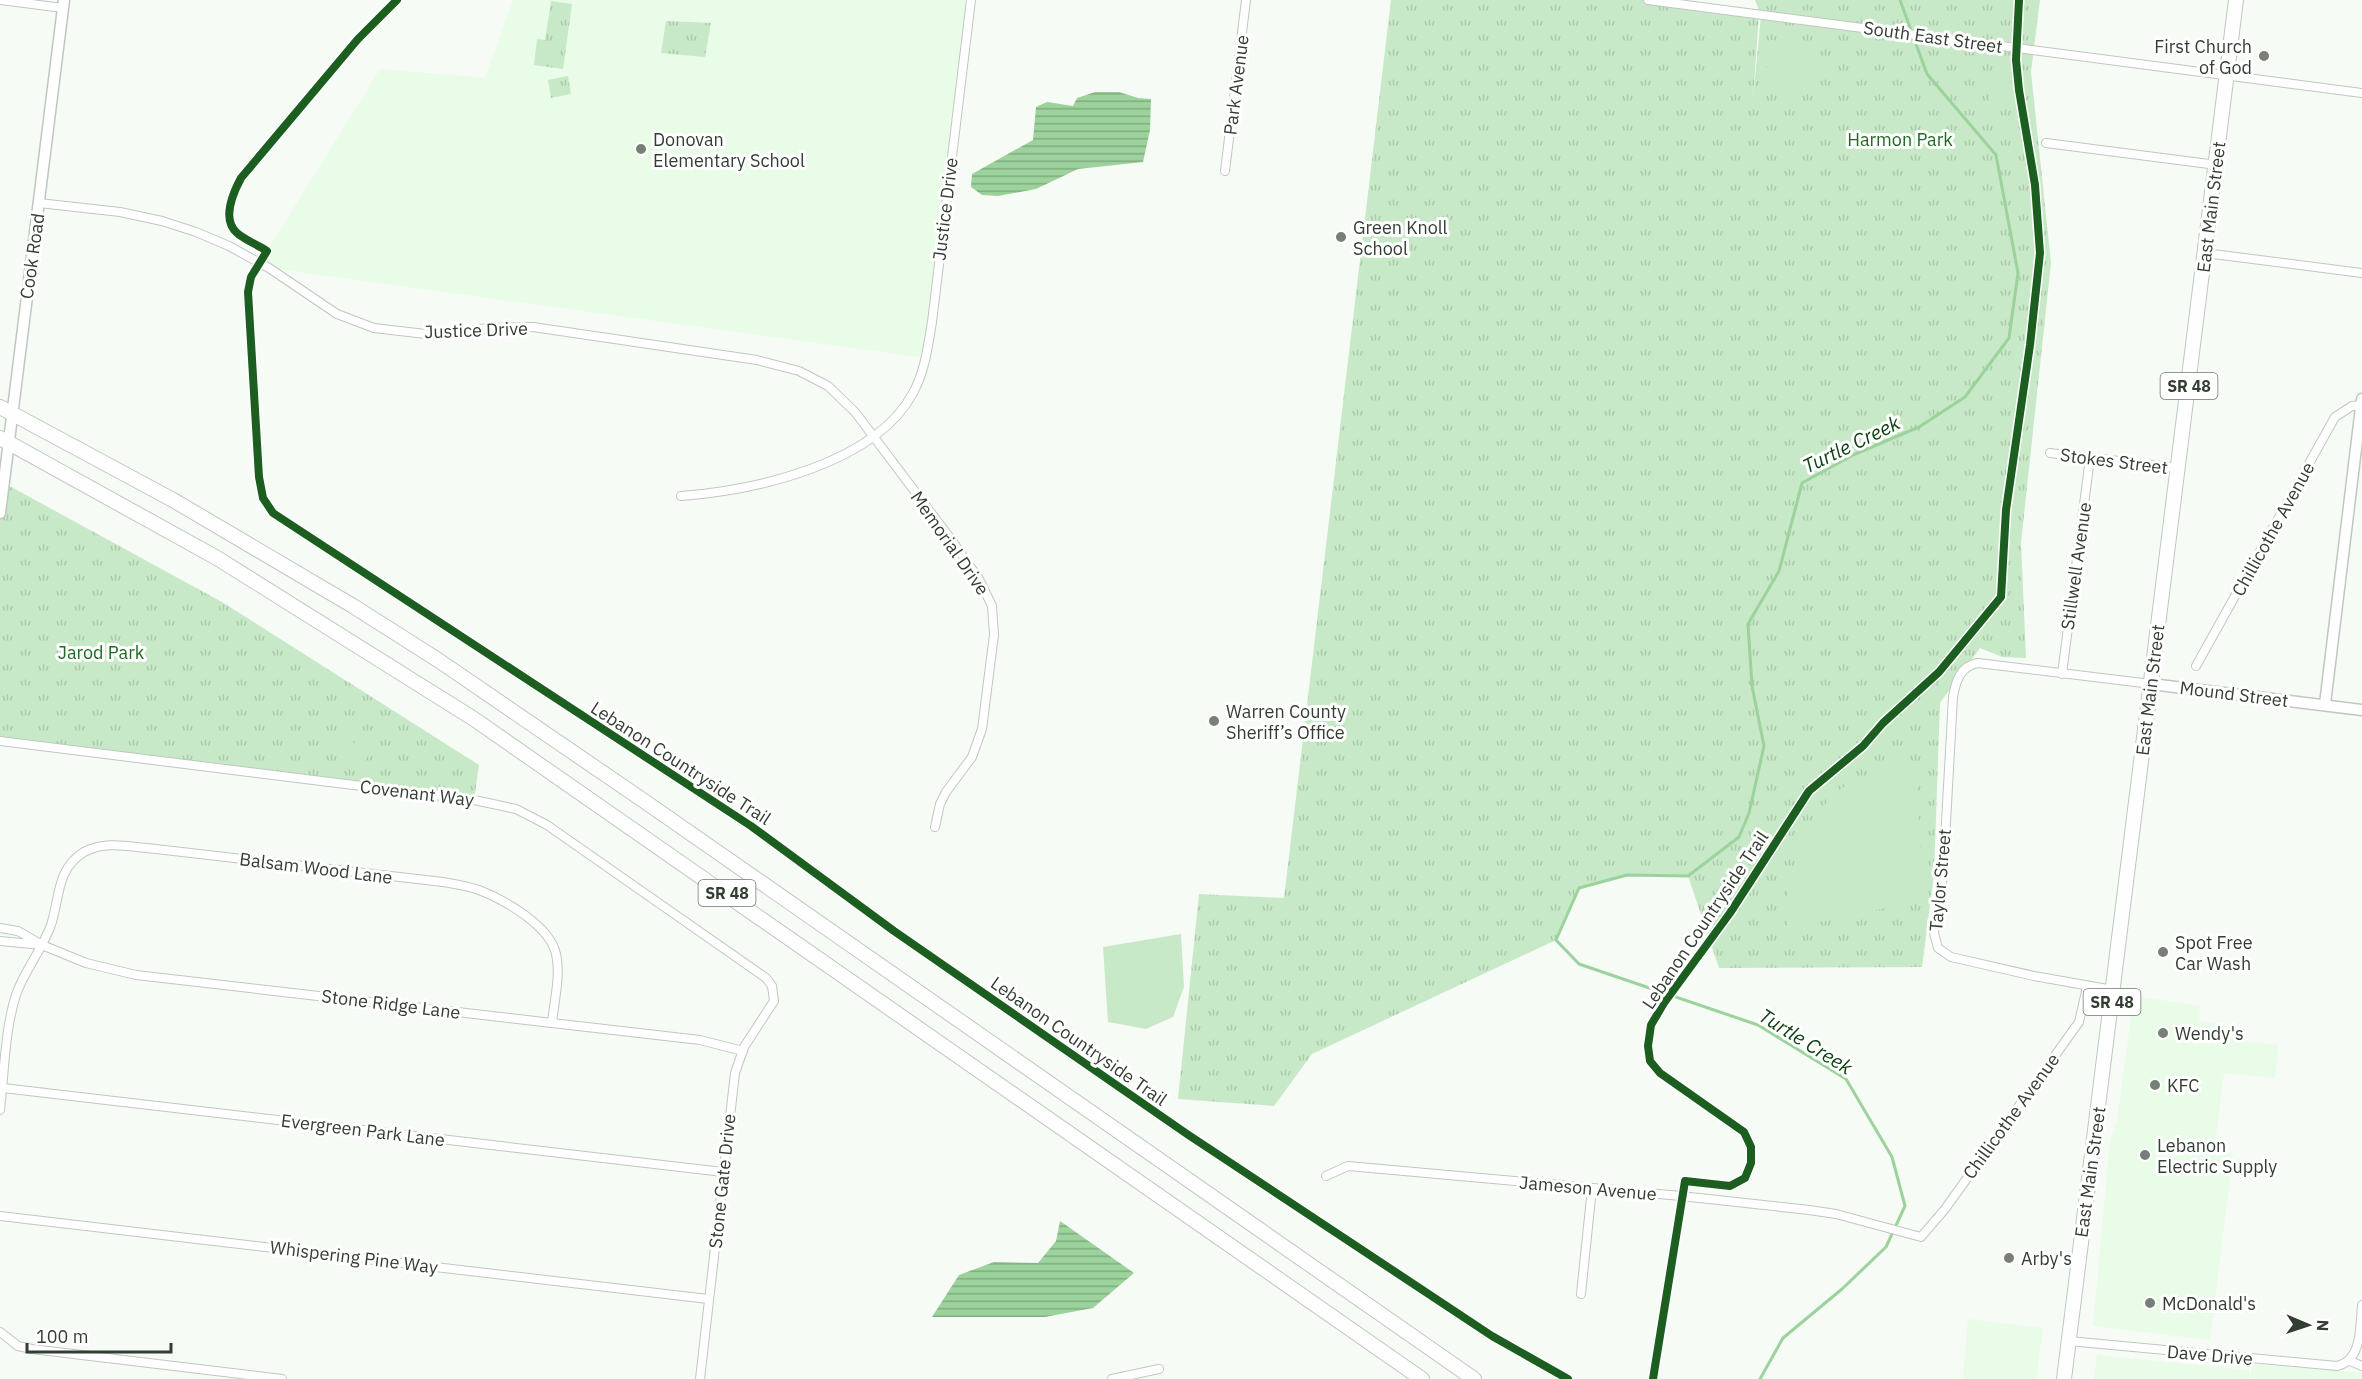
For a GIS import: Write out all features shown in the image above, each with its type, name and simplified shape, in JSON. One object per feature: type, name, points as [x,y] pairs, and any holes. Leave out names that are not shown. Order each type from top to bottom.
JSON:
[{"type":"main road","name":"East Main Street","points":[[2064,1379],[2236,0]]},
{"type":"main road","name":"SR 48","points":[[6,410],[260,550],[438,660],[647,802],[1474,1379]]},
{"type":"main road","name":"SR 48","points":[[4,440],[217,558],[474,719],[1422,1379]]},
{"type":"street","points":[[0,0],[63,4]]},
{"type":"street","name":"Justice Drive","points":[[681,496],[722,491],[800,472],[842,455],[874,437],[905,405],[919,380],[926,358],[971,0]]},
{"type":"street","name":"Park Avenue","points":[[1225,171],[1246,0]]},
{"type":"street","name":"South East Street","points":[[1648,0],[2362,93]]},
{"type":"street","name":"Cook Road","points":[[0,513],[6,410],[39,203],[63,4]]},
{"type":"street","points":[[2046,143],[2217,165]]},
{"type":"street","name":"Justice Drive","points":[[39,203],[139,216],[196,232],[229,246],[269,268],[337,314],[374,328],[434,335],[488,328],[533,327],[757,360],[799,371],[828,386],[855,412],[874,437]]},
{"type":"street","points":[[2205,253],[2362,273]]},
{"type":"street","points":[[2325,704],[2362,399]]},
{"type":"street","name":"Chillicothe Avenue","points":[[2196,666],[2335,417],[2352,406],[2361,405]]},
{"type":"street","name":"Memorial Drive","points":[[874,437],[980,579],[992,606],[994,621],[991,672],[979,744],[964,769],[946,792],[935,826]]},
{"type":"street","name":"Stokes Street","points":[[2050,453],[2178,468]]},
{"type":"street","name":"Stillwell Avenue","points":[[2062,674],[2090,458]]},
{"type":"street","name":"Mound Street","points":[[1964,669],[1971,664],[1985,663],[2029,671],[2362,710]]},
{"type":"street","name":"Taylor Street","points":[[1964,669],[1955,683],[1953,697],[1943,876],[1935,941],[1938,948],[1950,957],[2087,987],[2113,990]]},
{"type":"street","name":"Covenant Way","points":[[0,741],[474,800],[516,809],[547,825],[757,971],[766,978],[774,993]]},
{"type":"street","name":"Balsam Wood Lane","points":[[0,1110],[15,997],[51,926],[64,874],[72,862],[84,853],[104,845],[443,882],[491,895],[529,918],[545,932],[553,944],[557,958],[552,1023]]},
{"type":"street","name":"Stone Ridge Lane","points":[[0,928],[18,931],[42,945],[86,963],[136,975],[700,1040],[742,1051]]},
{"type":"street","name":"Stone Ridge Lane","points":[[0,941],[42,945]]},
{"type":"street","name":"Chillicothe Avenue","points":[[1921,1238],[1945,1209],[2079,1022],[2087,987]]},
{"type":"street","name":"Stone Gate Drive","points":[[700,1379],[735,1073],[742,1051],[772,1006],[774,993]]},
{"type":"street","name":"Evergreen Park Lane","points":[[3,1088],[723,1172]]},
{"type":"street","name":"Jameson Avenue","points":[[1326,1176],[1348,1166],[1809,1210],[1836,1214],[1921,1238]]},
{"type":"street","points":[[1581,1294],[1592,1188]]},
{"type":"street","name":"Whispering Pine Way","points":[[0,1216],[708,1299]]},
{"type":"street","points":[[2362,1305],[2357,1349],[2350,1361],[2362,1366]]},
{"type":"street","points":[[0,1332],[18,1346],[32,1349],[282,1379]]},
{"type":"street","name":"Dave Drive","points":[[2069,1341],[2333,1366],[2344,1365],[2350,1361]]},
{"type":"street","points":[[1112,1379],[1159,1369]]},
{"type":"shaded area","name":"Donovan Elementary School","points":[[513,0],[971,0],[926,358],[269,268],[259,264],[380,69],[485,78]]},
{"type":"shaded area","points":[[1095,92],[1119,92],[1138,98],[1151,99],[1150,130],[1143,162],[1078,169],[1036,189],[998,196],[982,195],[971,187],[972,174],[1033,140],[1036,107],[1047,102],[1073,106],[1077,98]]},
{"type":"shaded area","points":[[2134,996],[2200,1006],[2199,1021],[2227,1025],[2236,1041],[2278,1045],[2275,1078],[2224,1073],[2214,1150],[2233,1153],[2210,1340],[2093,1326],[2110,1141],[2117,1120]]},
{"type":"shaded area","points":[[1060,1221],[1134,1273],[1093,1308],[1045,1317],[932,1317],[959,1275],[994,1262],[1038,1263],[1056,1241]]},
{"type":"shaded area","points":[[1968,1319],[2043,1328],[2036,1379],[1963,1379]]},
{"type":"shaded area","points":[[2097,1355],[2249,1370],[2249,1379],[2094,1379]]},
{"type":"shaded area","points":[[2252,1364],[2362,1373],[2362,1379],[2250,1379]]},
{"type":"green space","name":"Harmon Park","points":[[1391,0],[1648,0],[1759,14],[1753,99],[1761,15],[1755,0],[2040,0],[2031,72],[2051,263],[2021,543],[2026,658],[2002,657],[1980,648],[1940,703],[1934,875],[1922,967],[1719,968],[1688,876],[1627,875],[1579,889],[1556,940],[1312,1054],[1274,1106],[1178,1099],[1199,894],[1284,898]]},
{"type":"green space","points":[[551,1],[572,4],[563,69],[534,65],[537,39],[545,40]]},
{"type":"green space","points":[[666,21],[711,23],[705,57],[661,53]]},
{"type":"green space","points":[[1770,40],[1815,45],[1812,89],[1765,85]]},
{"type":"green space","points":[[2009,73],[2012,102],[1990,104],[1987,75]]},
{"type":"green space","points":[[568,76],[571,94],[551,98],[548,80]]},
{"type":"green space","name":"Jarod Park","points":[[4,483],[222,602],[479,765],[474,800],[0,742],[0,513]]},
{"type":"green space","points":[[345,736],[369,755],[359,767],[335,748]]},
{"type":"green space","points":[[1916,765],[1923,900],[1788,929],[1788,893],[1795,862],[1807,833],[1823,807],[1832,796],[1850,783],[1878,773]]},
{"type":"green space","points":[[1181,934],[1184,987],[1173,1017],[1146,1029],[1108,1022],[1103,947]]},
{"type":"waterway","name":"Turtle Creek","points":[[1760,1379],[1783,1338],[1842,1289],[1886,1247],[1905,1206],[1892,1157],[1846,1079],[1758,1025],[1579,964],[1556,940],[1579,888],[1627,875],[1688,876],[1739,837],[1749,813],[1764,746],[1752,686],[1748,624],[1779,571],[1802,483],[1853,455],[1919,427],[1965,397],[2009,338],[2018,273],[1996,155],[1927,74],[1900,0]]},
{"type":"cycle path","name":"Lebanon Countryside Trail","points":[[397,0],[358,39],[241,178],[230,206],[232,227],[240,236],[267,251],[251,277],[248,292],[259,477],[263,498],[273,513],[751,826],[894,931],[1187,1134],[1492,1336],[1568,1379]]},
{"type":"cycle path","name":"Lebanon Countryside Trail","points":[[1653,1379],[1685,1181],[1730,1186],[1745,1178],[1751,1163],[1751,1147],[1744,1132],[1660,1073],[1650,1061],[1648,1046],[1651,1025],[1664,1003],[1730,913],[1809,791],[1863,746],[1883,723],[1939,672],[2001,597],[2006,510],[2030,345],[2040,253],[2035,185],[2016,60],[2019,0]]},
{"type":"place","name":"First Church of God","points":[[2264,56]]},
{"type":"place","name":"Donovan Elementary School","points":[[641,149]]},
{"type":"place","name":"Green Knoll School","points":[[1341,237]]},
{"type":"place","name":"Warren County Sheriff’s Office","points":[[1214,721]]},
{"type":"place","name":"Spot Free Car Wash","points":[[2163,952]]},
{"type":"place","name":"Wendy's","points":[[2163,1033]]},
{"type":"place","name":"KFC","points":[[2155,1085]]},
{"type":"place","name":"Lebanon Electric Supply","points":[[2145,1155]]},
{"type":"place","name":"Arby's","points":[[2009,1258]]},
{"type":"place","name":"McDonald's","points":[[2150,1303]]}]
